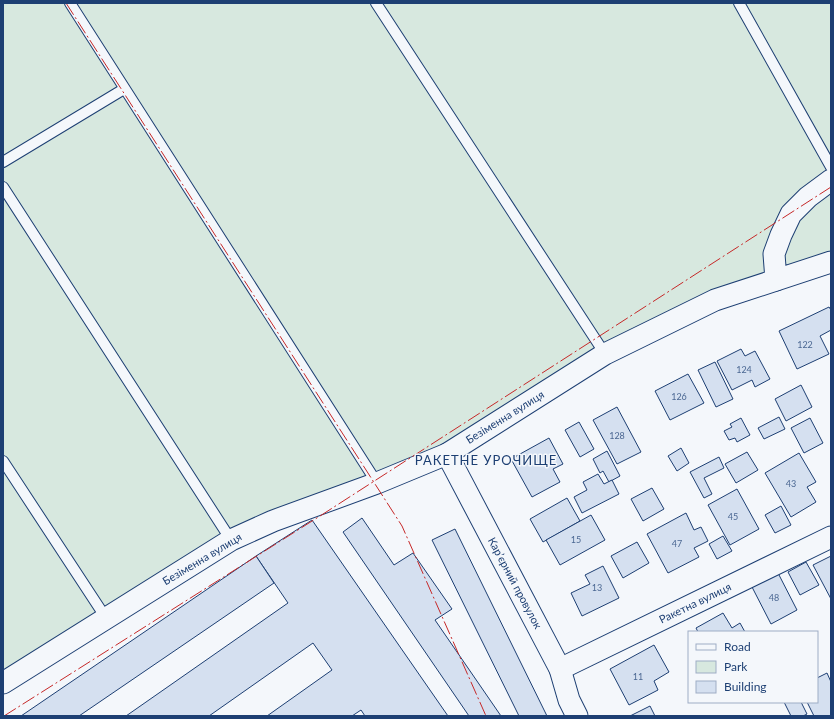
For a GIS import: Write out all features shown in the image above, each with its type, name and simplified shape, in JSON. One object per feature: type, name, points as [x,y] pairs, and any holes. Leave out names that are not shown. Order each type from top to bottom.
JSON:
[{"type":"street","points":[[776,280],[774,254],[791,214],[808,197],[831,180]]},
{"type":"street","name":"Безіменна вулиця","points":[[3,683],[231,540],[273,521],[378,483],[447,454],[605,354],[715,300],[831,262]]},
{"type":"street","name":"Карʼєрний провулок","points":[[447,454],[560,669],[569,700],[577,716]]},
{"type":"street","name":"Ракетна вулиця","points":[[560,669],[831,537]]},
{"type":"lane","points":[[70,3],[378,483]]},
{"type":"lane","points":[[376,3],[605,354]]},
{"type":"lane","points":[[739,3],[831,167]]},
{"type":"lane","points":[[3,162],[124,89]]},
{"type":"lane","points":[[3,187],[231,540]]},
{"type":"lane","points":[[3,461],[106,618]]},
{"type":"green space","points":[[3,3],[831,3],[831,174],[806,194],[768,275],[442,447],[315,496],[3,675]]},
{"type":"green space","points":[[831,186],[831,256],[797,268],[784,264],[784,236]]},
{"type":"building","points":[[829,307],[831,310],[831,330],[820,336],[829,354],[797,369],[779,331]]},
{"type":"building","points":[[741,349],[745,356],[755,351],[770,379],[755,387],[752,380],[732,390],[717,361]]},
{"type":"building","points":[[715,362],[733,399],[716,407],[698,370]]},
{"type":"building","points":[[688,374],[704,403],[670,420],[655,391]]},
{"type":"building","points":[[801,385],[812,407],[786,421],[775,399]]},
{"type":"building","points":[[617,407],[641,452],[617,464],[593,420]]},
{"type":"building","points":[[779,417],[785,429],[764,439],[758,428]]},
{"type":"building","points":[[741,418],[750,435],[737,442],[735,438],[729,440],[724,431],[732,427],[730,424]]},
{"type":"building","points":[[810,418],[823,443],[804,453],[791,428]]},
{"type":"building","points":[[579,422],[594,449],[580,457],[565,430]]},
{"type":"building","points":[[549,438],[563,464],[553,469],[560,482],[532,497],[511,459]]},
{"type":"building","points":[[681,448],[689,463],[677,471],[668,456]]},
{"type":"building","points":[[607,451],[620,476],[609,482],[603,471],[600,473],[593,459]]},
{"type":"building","points":[[747,452],[758,470],[736,483],[725,464]]},
{"type":"building","points":[[799,453],[816,482],[807,487],[816,502],[791,517],[765,473]]},
{"type":"building","points":[[719,457],[724,468],[704,478],[712,494],[704,498],[690,472]]},
{"type":"building","points":[[598,474],[604,484],[612,480],[619,494],[582,513],[574,497],[587,490],[583,482]]},
{"type":"building","points":[[652,488],[664,509],[643,521],[631,499]]},
{"type":"building","points":[[737,489],[759,529],[730,545],[708,505]]},
{"type":"building","points":[[567,498],[580,521],[543,542],[530,519]]},
{"type":"building","points":[[781,506],[791,525],[775,533],[765,515]]},
{"type":"building","points":[[686,513],[694,530],[701,527],[708,541],[694,548],[699,557],[668,573],[647,534]]},
{"type":"building","points":[[591,515],[605,540],[560,565],[546,540]]},
{"type":"building","points":[[362,518],[394,565],[413,553],[452,609],[435,620],[501,716],[469,716],[343,532]]},
{"type":"building","points":[[312,520],[448,716],[365,716],[361,710],[352,716],[267,716],[332,670],[313,643],[209,716],[126,716],[288,603],[256,556]]},
{"type":"building","points":[[455,529],[547,716],[519,716],[432,540]]},
{"type":"building","points":[[723,536],[732,551],[717,559],[709,544]]},
{"type":"building","points":[[637,542],[649,563],[623,578],[611,556]]},
{"type":"building","points":[[256,556],[274,583],[79,716],[21,716]]},
{"type":"building","points":[[831,556],[831,599],[813,565]]},
{"type":"building","points":[[806,562],[819,585],[800,595],[788,572]]},
{"type":"building","points":[[603,566],[619,598],[582,616],[571,593],[590,584],[585,575]]},
{"type":"building","points":[[778,573],[797,610],[771,624],[752,587]]},
{"type":"building","points":[[723,613],[732,628],[740,623],[744,631],[698,631],[696,628]]},
{"type":"building","points":[[654,645],[669,672],[654,681],[658,690],[629,705],[610,669]]},
{"type":"building","points":[[827,673],[831,682],[831,716],[814,716],[808,703],[818,703],[818,678]]},
{"type":"building","points":[[784,703],[802,703],[807,714],[803,716],[791,716]]},
{"type":"building","points":[[650,706],[655,716],[630,716]]},
{"type":"power","points":[[66,3],[402,526],[486,716]]},
{"type":"power","points":[[4,716],[320,516],[831,187]]},
{"type":"district","name":"РАКЕТНЕ УРОЧИЩЕ","points":[[486,460]]}]
